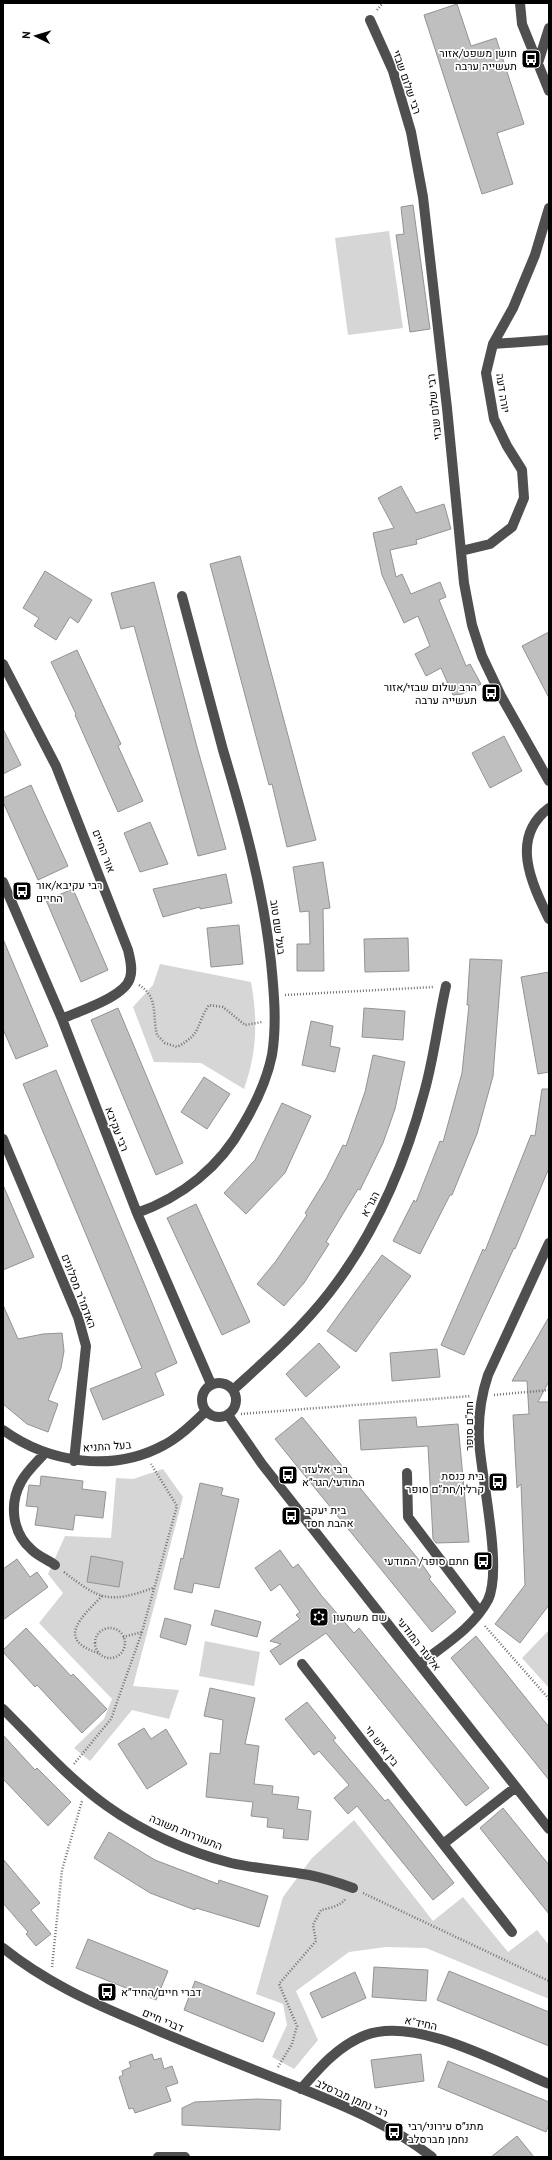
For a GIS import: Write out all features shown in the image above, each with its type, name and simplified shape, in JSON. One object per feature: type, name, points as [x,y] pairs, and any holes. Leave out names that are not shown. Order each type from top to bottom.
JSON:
[{"type":"street","points":[[520,3],[522,24],[549,91]]},
{"type":"street","name":"רבי שלום שבזי","points":[[370,20],[393,71],[411,132],[423,197],[464,583],[472,625],[482,656],[501,696],[549,780]]},
{"type":"street","points":[[538,63],[549,28]]},
{"type":"street","name":"יורה דעה","points":[[461,551],[490,544],[512,527],[524,498],[522,470],[507,446],[494,419],[486,373],[493,344],[513,308],[535,254],[549,208]]},
{"type":"street","points":[[493,344],[549,340]]},
{"type":"street","name":"בעל שם טוב","points":[[137,1213],[160,1205],[182,1192],[219,1160],[237,1136],[265,1081],[272,1054],[275,1016],[266,920],[256,870],[182,596]]},
{"type":"street","name":"אור החיים","points":[[3,664],[56,766],[85,835],[128,950],[132,970],[130,980]]},
{"type":"street","points":[[549,808],[538,818],[531,829],[526,846],[527,865],[533,886],[549,919]]},
{"type":"street","name":"רבי עקיבא","points":[[3,882],[62,1019],[137,1213],[211,1384]]},
{"type":"street","points":[[62,1019],[109,998],[121,990],[130,980]]},
{"type":"street","name":"הגר\"א","points":[[233,1390],[302,1324],[330,1293],[388,1198],[408,1147],[425,1091],[446,986]]},
{"type":"street","name":"האדמו\"ר מסלונים","points":[[3,1139],[78,1317],[86,1346],[74,1461]]},
{"type":"street","name":"חת\"ם סופר","points":[[420,1664],[468,1626],[488,1599],[492,1583],[492,1542],[479,1440],[482,1396],[491,1368],[549,1243]]},
{"type":"street","points":[[226,1383],[233,1390],[237,1400],[233,1411],[219,1417],[206,1411],[203,1406],[202,1396],[211,1384],[226,1383]]},
{"type":"street","name":"בעל התניא","points":[[3,1430],[21,1443],[44,1454],[74,1461],[109,1460],[136,1456],[164,1445],[183,1432],[206,1411]]},
{"type":"street","name":"אלעזר המודעי","points":[[228,1414],[262,1464],[549,1829]]},
{"type":"street","points":[[44,1454],[21,1481],[14,1499],[14,1518],[19,1534],[31,1550],[55,1565]]},
{"type":"street","points":[[407,1473],[408,1517],[478,1614]]},
{"type":"street","name":"בין איש חי","points":[[302,1664],[512,1932]]},
{"type":"street","name":"התעוררות תשובה","points":[[3,1709],[86,1789],[107,1806],[134,1824],[158,1836],[230,1862],[269,1870],[310,1875],[353,1888]]},
{"type":"street","points":[[443,1844],[516,1787]]},
{"type":"street","name":"דברי חיים","points":[[3,1948],[22,1963],[51,1981],[141,2024],[301,2088]]},
{"type":"street","name":"החיד\"א","points":[[301,2088],[324,2063],[352,2041],[367,2034],[395,2030],[413,2032],[447,2042],[549,2084]]},
{"type":"street","name":"רבי נחמן מברסלב","points":[[301,2088],[366,2115],[413,2142],[432,2157]]},
{"type":"street","points":[[158,2157],[185,2157]]},
{"type":"path","points":[[130,980],[145,988],[153,1000],[157,1035],[166,1043],[176,1047],[190,1040],[199,1028],[202,1014],[209,1005],[223,1007],[245,1025],[260,1024],[275,1016]]},
{"type":"path","points":[[274,996],[446,986]]},
{"type":"path","points":[[228,1414],[549,1390]]},
{"type":"path","points":[[67,1772],[111,1719],[142,1632],[177,1506],[144,1453]]},
{"type":"path","points":[[55,1565],[91,1593],[112,1599],[131,1596],[154,1588]]},
{"type":"path","points":[[98,1653],[95,1643],[98,1634],[106,1628],[116,1629],[123,1636],[124,1648],[118,1656],[107,1658],[80,1645],[75,1636],[76,1625],[102,1596]]},
{"type":"path","points":[[478,1614],[549,1699]]},
{"type":"path","points":[[123,1636],[142,1632]]},
{"type":"path","points":[[51,1981],[62,1870],[86,1789]]},
{"type":"path","points":[[271,2077],[292,2044],[297,2026],[279,1984],[316,1941],[313,1925],[321,1910],[344,1902],[353,1888],[549,1981]]},
{"type":"shaded area","points":[[389,231],[403,328],[348,335],[335,238]]},
{"type":"shaded area","points":[[160,964],[251,982],[255,1009],[255,1036],[252,1062],[244,1089],[201,1063],[154,1062],[133,1007],[153,985]]},
{"type":"shaded area","points":[[163,1469],[183,1497],[133,1686],[179,1690],[169,1719],[132,1710],[90,1761],[74,1748],[104,1719],[112,1699],[39,1623],[63,1593],[48,1574],[65,1536],[111,1538],[116,1478],[133,1479]]},
{"type":"shaded area","points":[[549,1630],[549,1688],[522,1658]]},
{"type":"shaded area","points":[[205,1641],[260,1652],[254,1686],[199,1676]]},
{"type":"shaded area","points":[[354,1820],[433,1921],[463,1897],[508,1952],[537,1930],[549,1945],[549,1999],[426,1948],[386,1947],[349,1952],[296,1991],[318,2040],[294,2069],[272,2057],[287,2025],[283,2004],[256,1994],[283,1897],[312,1858]]},
{"type":"building","points":[[457,4],[471,46],[496,38],[524,124],[497,133],[513,184],[482,194],[424,15]]},
{"type":"building","points":[[413,205],[430,329],[410,332],[396,235],[404,234],[401,207]]},
{"type":"building","points":[[401,486],[416,513],[444,504],[451,529],[416,540],[417,544],[390,550],[396,577],[402,574],[411,594],[440,582],[446,597],[439,600],[466,666],[470,664],[481,684],[462,694],[453,695],[441,668],[426,676],[415,654],[430,646],[418,616],[404,623],[382,575],[373,533],[394,528],[378,498]]},
{"type":"building","points":[[240,556],[316,840],[287,847],[272,784],[269,785],[210,564]]},
{"type":"building","points":[[45,571],[92,600],[78,623],[70,617],[56,640],[34,626],[39,618],[23,608]]},
{"type":"building","points":[[154,582],[197,747],[226,849],[198,856],[134,626],[121,629],[111,593]]},
{"type":"building","points":[[549,632],[549,698],[522,646]]},
{"type":"building","points":[[77,650],[121,744],[118,746],[143,801],[118,812],[75,715],[76,714],[51,662]]},
{"type":"building","points":[[3,729],[21,765],[3,774]]},
{"type":"building","points":[[504,736],[522,771],[490,788],[472,753]]},
{"type":"building","points":[[31,785],[68,866],[38,880],[3,802],[3,798]]},
{"type":"building","points":[[150,822],[168,864],[140,872],[124,833]]},
{"type":"building","points":[[323,862],[330,908],[323,909],[324,971],[297,971],[297,944],[310,944],[309,911],[300,912],[293,867]]},
{"type":"building","points":[[226,874],[232,903],[200,909],[200,907],[163,917],[153,889]]},
{"type":"building","points":[[73,889],[108,970],[81,982],[46,900]]},
{"type":"building","points":[[239,925],[243,964],[211,967],[207,928]]},
{"type":"building","points":[[408,938],[409,971],[365,972],[364,939]]},
{"type":"building","points":[[3,939],[48,1046],[16,1059],[3,1029]]},
{"type":"building","points":[[470,959],[502,960],[493,1076],[477,1134],[452,1195],[450,1195],[420,1254],[393,1241],[414,1200],[416,1202],[440,1141],[443,1142],[462,1073],[469,1005],[467,1005]]},
{"type":"building","points":[[549,972],[549,1072],[538,1074],[521,977]]},
{"type":"building","points":[[118,1008],[183,1163],[156,1175],[91,1020]]},
{"type":"building","points":[[364,1008],[405,1011],[403,1040],[362,1037]]},
{"type":"building","points":[[311,1021],[333,1026],[330,1046],[340,1048],[335,1072],[302,1065]]},
{"type":"building","points":[[373,1055],[405,1062],[395,1109],[383,1143],[360,1190],[358,1189],[326,1242],[329,1244],[304,1283],[284,1306],[257,1284],[276,1261],[307,1215],[305,1213],[326,1179],[343,1145],[346,1146],[365,1092]]},
{"type":"building","points":[[56,1070],[177,1363],[155,1373],[164,1395],[103,1420],[90,1389],[142,1368],[23,1084]]},
{"type":"building","points":[[204,1077],[230,1094],[207,1129],[181,1112]]},
{"type":"building","points":[[542,1089],[549,1089],[549,1168],[515,1249],[514,1248],[464,1355],[441,1345],[483,1249],[485,1251],[531,1135],[535,1136]]},
{"type":"building","points":[[282,1103],[311,1116],[285,1173],[246,1214],[224,1193],[255,1160]]},
{"type":"building","points":[[3,1185],[34,1257],[3,1270]]},
{"type":"building","points":[[196,1204],[250,1322],[222,1335],[167,1218]]},
{"type":"building","points":[[382,1255],[411,1276],[356,1352],[327,1331]]},
{"type":"building","points":[[3,1305],[18,1339],[43,1334],[62,1333],[64,1351],[61,1368],[48,1400],[58,1404],[48,1432],[27,1424],[3,1404]]},
{"type":"building","points":[[549,1317],[549,1381],[538,1402],[549,1402],[549,1605],[520,1643],[495,1624],[525,1585],[521,1484],[517,1488],[513,1415],[529,1414],[527,1381],[512,1381]]},
{"type":"building","points":[[319,1343],[340,1367],[306,1397],[286,1374]]},
{"type":"building","points":[[437,1349],[440,1377],[392,1381],[390,1353]]},
{"type":"building","points":[[302,1417],[419,1560],[431,1577],[429,1579],[456,1612],[432,1632],[275,1439]]},
{"type":"building","points":[[416,1417],[417,1427],[458,1424],[469,1542],[436,1543],[433,1539],[428,1446],[361,1450],[359,1420]]},
{"type":"building","points":[[41,1476],[83,1481],[82,1489],[106,1492],[103,1518],[75,1515],[73,1530],[35,1525],[38,1507],[26,1506],[29,1485],[40,1486]]},
{"type":"building","points":[[200,1483],[223,1488],[221,1495],[239,1499],[219,1588],[194,1583],[192,1593],[174,1589],[181,1558],[183,1559]]},
{"type":"building","points":[[280,1550],[293,1568],[298,1564],[321,1595],[354,1633],[359,1628],[489,1788],[466,1806],[326,1633],[280,1665],[270,1651],[281,1644],[270,1641],[300,1619],[296,1615],[300,1612],[280,1584],[271,1591],[255,1568]]},
{"type":"building","points":[[91,1556],[123,1562],[119,1587],[87,1582]]},
{"type":"building","points":[[17,1559],[30,1577],[37,1572],[48,1587],[3,1620],[3,1569]]},
{"type":"building","points":[[215,1610],[261,1622],[257,1637],[211,1625]]},
{"type":"building","points":[[165,1618],[191,1625],[186,1645],[160,1637]]},
{"type":"building","points":[[26,1628],[71,1676],[73,1674],[107,1709],[82,1733],[37,1685],[35,1687],[3,1652],[3,1650]]},
{"type":"building","points":[[476,1636],[549,1727],[549,1780],[451,1658]]},
{"type":"building","points":[[210,1688],[255,1698],[245,1744],[259,1746],[254,1784],[273,1786],[272,1794],[299,1797],[297,1809],[311,1811],[308,1840],[283,1838],[284,1829],[267,1827],[268,1818],[251,1816],[253,1802],[206,1797],[210,1753],[220,1754],[223,1720],[204,1716]]},
{"type":"building","points":[[307,1702],[336,1738],[333,1740],[385,1801],[388,1799],[454,1883],[433,1900],[357,1806],[348,1814],[334,1798],[349,1785],[319,1751],[314,1755],[285,1719]]},
{"type":"building","points":[[144,1728],[151,1739],[166,1729],[187,1764],[147,1789],[118,1744]]},
{"type":"building","points":[[3,1735],[35,1770],[37,1768],[71,1802],[48,1826],[3,1779]]},
{"type":"building","points":[[503,1808],[549,1865],[549,1914],[480,1828]]},
{"type":"building","points":[[109,1832],[155,1860],[218,1884],[219,1880],[268,1896],[259,1927],[196,1908],[195,1910],[150,1893],[94,1858]]},
{"type":"building","points":[[3,1859],[40,1903],[31,1910],[51,1934],[36,1946],[26,1934],[28,1932],[3,1903]]},
{"type":"building","points":[[88,1939],[168,1971],[156,2000],[76,1968]]},
{"type":"building","points":[[374,1967],[428,1970],[426,2001],[372,1997]]},
{"type":"building","points":[[449,1971],[549,2012],[549,2046],[437,2000]]},
{"type":"building","points":[[355,1972],[366,1998],[322,2018],[310,1993]]},
{"type":"building","points":[[195,1981],[275,2013],[263,2042],[184,2010]]},
{"type":"building","points":[[152,2054],[154,2060],[161,2058],[164,2069],[172,2066],[178,2083],[166,2087],[171,2101],[135,2113],[133,2108],[129,2109],[119,2077],[123,2075],[122,2071],[131,2067],[129,2062]]},
{"type":"building","points":[[421,2054],[424,2081],[375,2088],[371,2060]]},
{"type":"building","points":[[448,2061],[549,2102],[549,2124],[546,2132],[438,2087]]},
{"type":"building","points":[[257,2099],[281,2100],[280,2130],[182,2125],[182,2108],[195,2102]]},
{"type":"building","points":[[517,2136],[534,2157],[491,2157]]},
{"type":"place","name":"חושן משפט/אזור תעשייה ערבה","points":[[531,59]]},
{"type":"place","name":"הרב שלום שבזי/אזור תעשייה ערבה","points":[[491,693]]},
{"type":"place","name":"רבי עקיבא/אור החיים","points":[[22,891]]},
{"type":"place","name":"רבי אלעזר המודעי/הגר״א","points":[[288,1475]]},
{"type":"place","name":"בית כנסת קרלין/חת״ם סופר","points":[[498,1482]]},
{"type":"place","name":"בית יעקב אהבת חסד","points":[[291,1516]]},
{"type":"place","name":"חתם סופר/ המודעי","points":[[483,1561]]},
{"type":"place","name":"שם משמעון","points":[[319,1617]]},
{"type":"place","name":"דברי חיים/החיד״א","points":[[107,1992]]},
{"type":"place","name":"מתנ״ס עירוני/רבי נחמן מברסלב","points":[[394,2132]]}]
